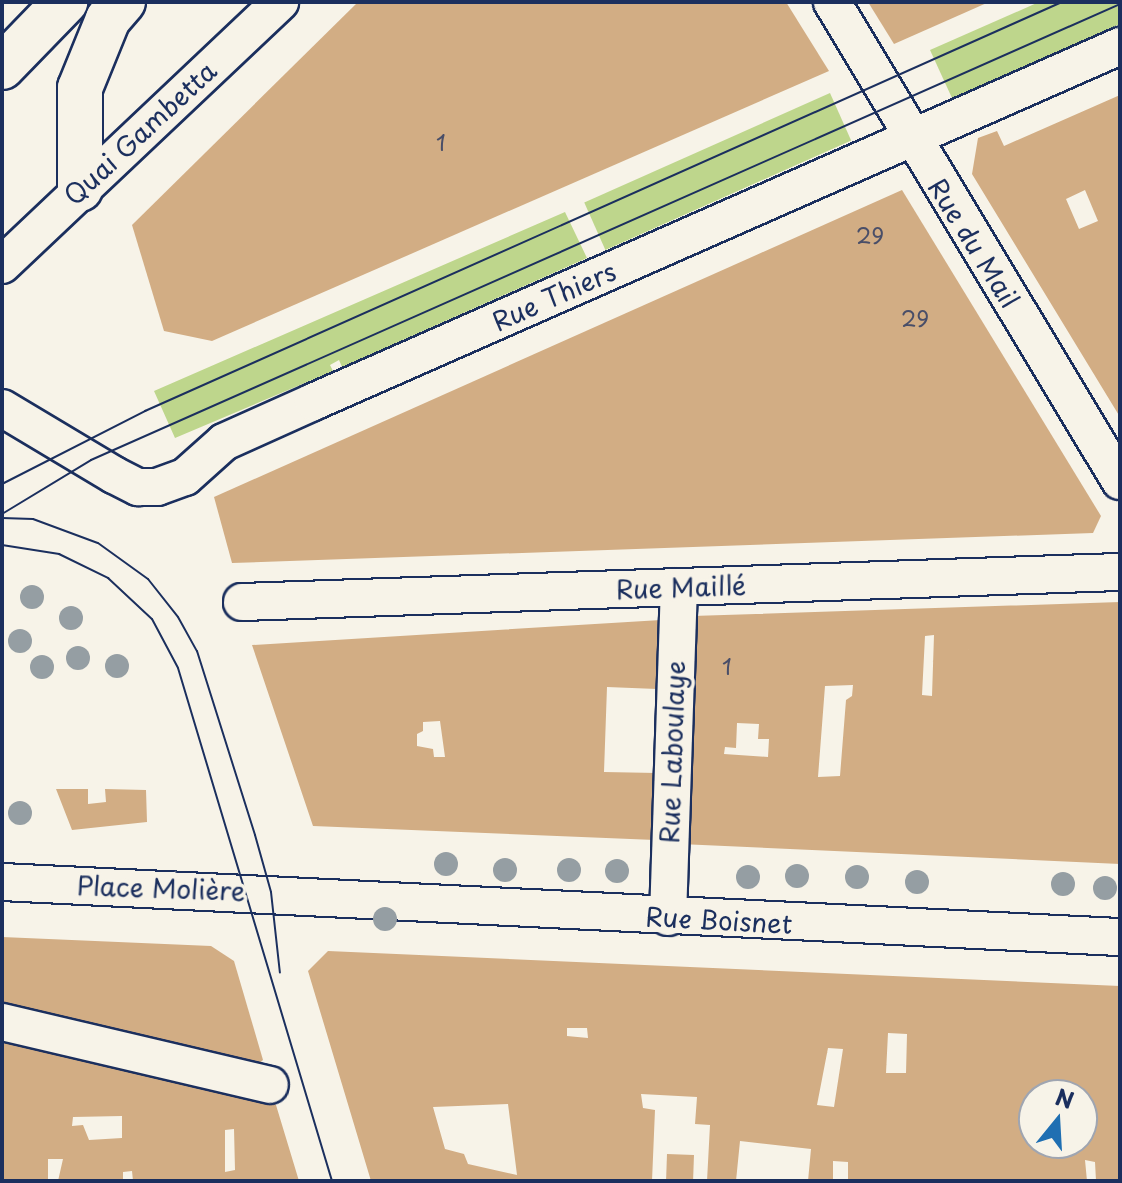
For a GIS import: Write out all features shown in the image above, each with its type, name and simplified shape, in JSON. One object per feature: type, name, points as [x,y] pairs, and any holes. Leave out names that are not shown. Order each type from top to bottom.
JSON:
[{"type":"highway","points":[[2,67],[65,2]]},
{"type":"highway","points":[[80,189],[80,88],[108,19],[123,2]]},
{"type":"street","name":"Quai Gambetta","points":[[2,265],[280,2]]},
{"type":"street","name":"Rue du Mail","points":[[832,2],[910,138],[1120,481]]},
{"type":"street","name":"Rue Thiers","points":[[2,408],[114,475],[138,487],[157,487],[185,477],[224,442],[1120,46]]},
{"type":"street","name":"Rue Maillé","points":[[242,602],[1120,572]]},
{"type":"street","name":"Rue Laboulaye","points":[[668,917],[679,587]]},
{"type":"street","name":"Place Molière","points":[[2,882],[319,894]]},
{"type":"street","name":"Rue Boisnet","points":[[319,894],[668,917],[1120,937]]},
{"type":"street","points":[[2,1022],[270,1085]]},
{"type":"green space","points":[[1039,2],[1120,2],[1120,24],[952,98],[930,50]]},
{"type":"green space","points":[[830,93],[851,141],[605,250],[584,202]]},
{"type":"green space","points":[[565,212],[587,258],[342,367],[339,360],[330,365],[333,371],[175,438],[154,391]]},
{"type":"building","points":[[358,2],[786,2],[829,71],[212,341],[164,331],[132,225]]},
{"type":"building","points":[[868,2],[989,2],[894,44]]},
{"type":"building","points":[[1120,95],[1120,417],[972,174],[978,138],[997,131],[1004,146]],"holes":[[[1085,190],[1098,221],[1079,229],[1066,199]]]},
{"type":"building","points":[[902,190],[1101,516],[1093,533],[232,563],[214,497]]},
{"type":"building","points":[[1120,602],[1120,864],[680,844],[692,616]],"holes":[[[934,635],[932,696],[922,695],[925,636]],[[853,685],[852,696],[846,700],[840,776],[818,777],[825,686]],[[737,723],[759,724],[758,739],[769,739],[768,757],[724,754],[725,747],[736,748]]]},
{"type":"building","points":[[661,620],[657,689],[607,687],[604,772],[657,773],[655,840],[313,826],[252,645]],"holes":[[[440,721],[445,757],[434,757],[433,749],[417,746],[417,734],[423,731],[423,722]]]},
{"type":"building","points":[[56,789],[88,789],[88,804],[106,802],[105,789],[146,790],[147,822],[72,830]]},
{"type":"building","points":[[2,937],[211,946],[234,961],[263,1060],[255,1067],[2,1003]]},
{"type":"building","points":[[328,951],[1120,986],[1120,1181],[1096,1181],[1095,1162],[1085,1160],[1087,1181],[848,1181],[848,1162],[833,1161],[833,1181],[808,1181],[811,1149],[740,1141],[736,1181],[707,1181],[710,1125],[695,1124],[697,1097],[641,1094],[643,1108],[655,1110],[652,1181],[371,1181],[308,971]],"holes":[[[567,1028],[587,1028],[588,1038],[567,1036]],[[888,1033],[907,1034],[906,1073],[886,1073]],[[828,1048],[843,1049],[834,1107],[817,1105]],[[508,1104],[517,1175],[468,1164],[464,1154],[445,1149],[433,1107]]]},
{"type":"building","points":[[2,1033],[269,1098],[276,1105],[299,1181],[133,1181],[132,1171],[123,1172],[123,1181],[58,1181],[63,1159],[48,1159],[48,1181],[2,1181]],"holes":[[[122,1116],[122,1138],[89,1140],[83,1125],[72,1126],[73,1117]],[[234,1129],[235,1170],[225,1172],[225,1130]]]},
{"type":"building","points":[[667,1154],[694,1155],[693,1181],[666,1181]]},
{"type":"tram line","points":[[2,484],[145,411],[1062,2]]},
{"type":"tram line","points":[[2,514],[91,460],[1120,4]]},
{"type":"tram line","points":[[2,518],[33,519],[98,543],[148,579],[178,617],[197,651],[255,835],[271,892],[280,973]]},
{"type":"tram line","points":[[2,545],[59,554],[108,578],[152,619],[178,668],[332,1181]]}]
